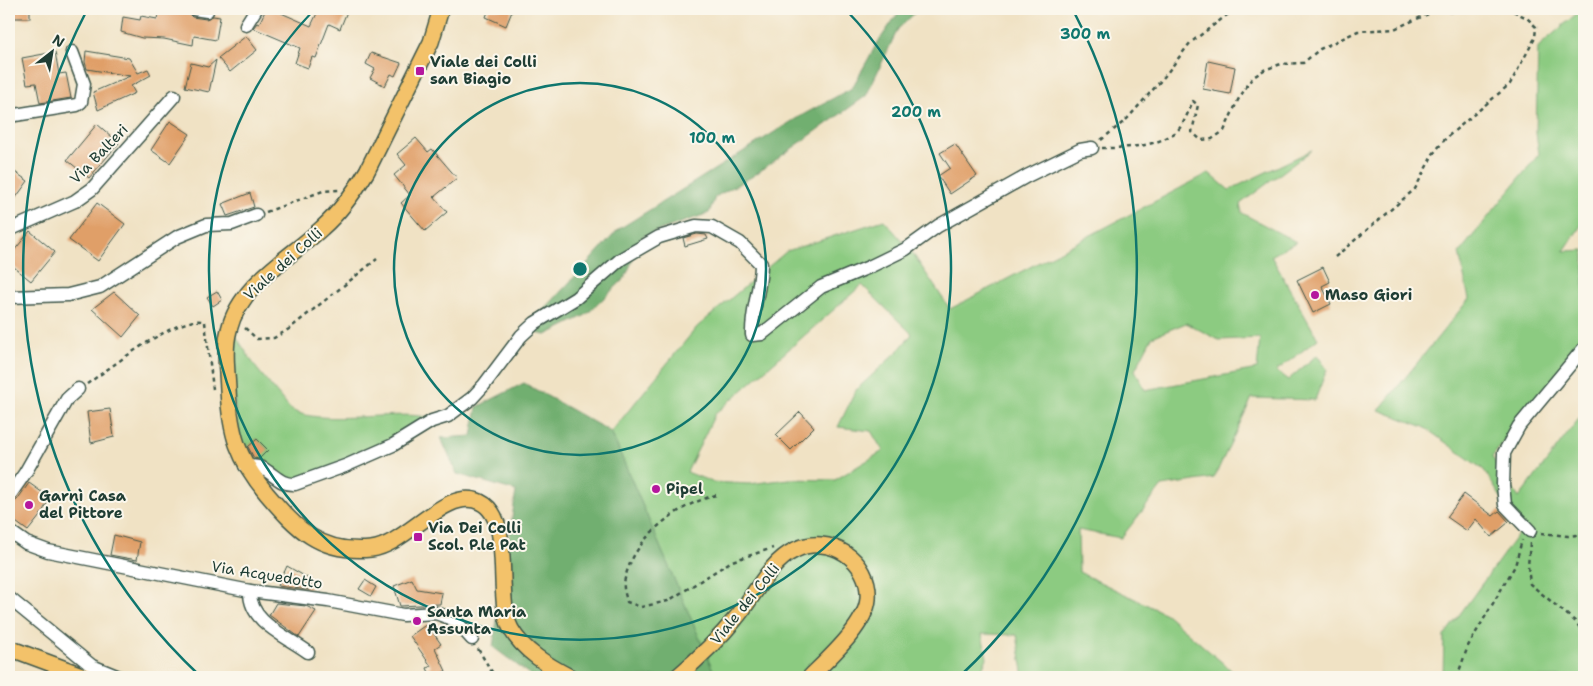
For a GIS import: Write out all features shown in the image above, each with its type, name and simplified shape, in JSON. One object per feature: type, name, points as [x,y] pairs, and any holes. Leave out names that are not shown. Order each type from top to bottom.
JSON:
[{"type":"main road","name":"Viale dei Colli","points":[[441,9],[430,42],[367,171],[356,189],[324,227],[246,294],[235,312],[228,331],[229,419],[236,446],[245,466],[290,520],[307,536],[332,546],[354,550],[386,546],[401,538],[456,500],[468,498],[480,502],[489,508],[496,518],[505,615],[511,629],[520,642],[550,666],[570,677]]},
{"type":"main road","name":"Viale dei Colli","points":[[677,677],[702,656],[737,617],[771,572],[795,550],[815,544],[834,547],[856,560],[865,578],[868,599],[854,632],[810,677]]},
{"type":"main road","points":[[9,648],[87,677]]},
{"type":"street","points":[[246,25],[256,9]]},
{"type":"street","points":[[9,116],[77,105],[81,102],[84,84],[72,52]]},
{"type":"street","name":"Via Balteri","points":[[9,230],[75,201],[92,189],[174,96]]},
{"type":"street","points":[[245,466],[260,467],[280,482],[295,484],[345,466],[393,445],[432,421],[448,416],[472,398],[521,336],[535,323],[576,298],[621,259],[659,237],[705,225],[727,235],[762,264],[761,286],[751,318],[752,335],[762,334],[821,287],[906,249],[938,226],[1027,176],[1086,149]]},
{"type":"street","points":[[9,297],[68,295],[100,287],[176,237],[206,225],[232,224],[256,215]]},
{"type":"street","points":[[1527,529],[1505,505],[1503,485],[1504,454],[1519,426],[1584,348]]},
{"type":"street","points":[[9,496],[25,473],[67,399],[78,390]]},
{"type":"street","name":"Via Acquedotto","points":[[9,531],[26,543],[48,551],[250,591],[328,601],[402,615],[436,613],[455,620],[472,639]]},
{"type":"street","points":[[250,591],[250,601],[278,635],[308,652]]},
{"type":"street","points":[[9,598],[92,666],[119,677]]},
{"type":"path","points":[[1086,149],[1117,129],[1164,77],[1190,42],[1235,9]]},
{"type":"path","points":[[1086,149],[1127,148],[1157,142],[1178,130],[1194,101],[1198,105],[1192,132],[1201,140],[1212,139],[1224,130],[1238,100],[1252,78],[1264,70],[1282,64],[1304,62],[1320,49],[1358,31],[1394,29],[1435,11],[1468,11],[1472,9]]},
{"type":"path","points":[[1335,257],[1415,189],[1433,154],[1446,138],[1510,84],[1535,38],[1536,26],[1509,9]]},
{"type":"path","points":[[256,215],[293,204],[323,191],[356,189]]},
{"type":"path","points":[[235,312],[246,330],[256,339],[274,338],[289,329],[377,259]]},
{"type":"path","points":[[78,390],[176,326],[199,319],[205,322],[208,335],[215,397]]},
{"type":"path","points":[[716,495],[696,501],[648,534],[631,561],[623,585],[627,602],[641,607],[668,601],[732,561],[770,548],[795,550]]},
{"type":"path","points":[[1527,529],[1568,536],[1584,534]]},
{"type":"path","points":[[1527,529],[1530,584],[1576,622],[1584,634]]},
{"type":"path","points":[[1457,677],[1468,646],[1516,566],[1527,529]]},
{"type":"path","points":[[472,639],[495,677]]},
{"type":"green space","points":[[901,9],[919,9],[898,29],[866,96],[753,176],[715,197],[709,213],[643,236],[625,278],[586,315],[546,335],[521,330],[553,300],[619,229],[797,118],[852,88],[876,45]]},
{"type":"green space","points":[[1584,9],[1584,221],[1564,251],[1584,250],[1584,340],[1492,457],[1519,498],[1584,412],[1584,677],[1443,677],[1444,636],[1521,530],[1484,470],[1424,427],[1379,410],[1469,299],[1459,253],[1539,154],[1536,133],[1538,47]]},
{"type":"green space","points":[[1312,150],[1240,204],[1242,213],[1296,242],[1271,256],[1318,339],[1276,371],[1288,380],[1317,355],[1327,369],[1315,400],[1252,398],[1214,478],[1162,486],[1121,538],[1078,530],[1079,572],[1166,614],[1239,677],[1024,677],[1017,635],[982,634],[987,658],[978,677],[716,677],[611,432],[697,327],[787,251],[884,220],[911,251],[950,309],[1209,173],[1229,190]],"holes":[[[862,285],[912,334],[897,352],[856,390],[838,427],[871,431],[883,451],[835,480],[789,479],[749,484],[712,482],[687,472],[715,414]],[[1186,323],[1219,340],[1260,338],[1257,369],[1145,390],[1135,370],[1152,337]]]},
{"type":"green space","points":[[235,335],[257,369],[290,409],[302,414],[318,417],[412,415],[427,417],[400,439],[295,481],[270,470],[257,460],[268,450],[257,439],[245,450],[240,436],[235,408]]},
{"type":"green space","points":[[524,383],[611,432],[716,677],[533,677],[493,647],[516,491],[457,474],[441,438],[472,436],[477,407]]},
{"type":"building","points":[[9,9],[30,9],[30,18],[9,18]]},
{"type":"building","points":[[159,9],[187,12],[192,17],[206,19],[213,16],[220,17],[216,40],[194,36],[193,45],[164,39],[142,38],[121,32],[123,17],[140,20],[141,16],[157,19]]},
{"type":"building","points":[[266,9],[272,9],[311,26],[319,9],[348,9],[340,29],[329,24],[316,58],[312,57],[308,68],[295,63],[300,48],[253,28],[257,23],[259,24]]},
{"type":"building","points":[[489,9],[513,9],[506,26],[486,17]]},
{"type":"building","points":[[246,36],[257,50],[230,72],[218,58]]},
{"type":"building","points":[[86,51],[129,58],[138,73],[148,69],[151,75],[131,86],[135,93],[98,110],[93,92],[130,76],[87,69],[85,62]]},
{"type":"building","points":[[55,52],[59,74],[66,73],[71,98],[40,103],[36,83],[27,84],[22,58]]},
{"type":"building","points":[[371,53],[401,63],[395,76],[391,74],[385,86],[370,78],[375,69],[366,64]]},
{"type":"building","points":[[216,60],[209,92],[185,87],[191,63],[208,67]]},
{"type":"building","points":[[1208,61],[1235,67],[1230,94],[1203,89]]},
{"type":"building","points":[[170,121],[190,134],[170,163],[151,150]]},
{"type":"building","points":[[97,124],[119,143],[89,178],[67,160]]},
{"type":"building","points":[[416,138],[428,152],[432,149],[457,178],[434,197],[447,212],[425,231],[401,203],[410,195],[394,175],[406,165],[397,154]]},
{"type":"building","points":[[955,144],[977,176],[950,194],[938,176],[950,168],[940,153]]},
{"type":"building","points":[[9,168],[28,181],[9,207]]},
{"type":"building","points":[[250,193],[254,207],[227,216],[222,204]]},
{"type":"building","points":[[97,203],[125,224],[98,261],[69,240]]},
{"type":"building","points":[[30,231],[55,252],[31,281],[9,263],[9,257]]},
{"type":"building","points":[[697,234],[706,235],[708,239],[685,246],[683,238]]},
{"type":"building","name":"Maso Giori","points":[[1323,267],[1330,282],[1322,286],[1331,304],[1313,313],[1297,280]]},
{"type":"building","points":[[217,291],[222,300],[213,306],[207,297]]},
{"type":"building","points":[[114,292],[140,316],[123,337],[92,309]]},
{"type":"building","points":[[110,409],[114,437],[91,443],[87,412]]},
{"type":"building","points":[[800,412],[814,427],[791,450],[776,435]]},
{"type":"building","points":[[257,439],[268,450],[259,459],[254,458],[248,447]]},
{"type":"building","name":"Garnì Casa del Pittore","points":[[29,483],[50,498],[40,516],[28,531],[9,517],[9,504],[17,500]]},
{"type":"building","points":[[1464,494],[1493,516],[1499,511],[1509,522],[1491,537],[1476,519],[1467,531],[1447,517]]},
{"type":"building","points":[[114,535],[140,542],[137,560],[110,555]]},
{"type":"building","points":[[287,566],[313,581],[309,590],[278,586]]},
{"type":"building","points":[[412,579],[417,589],[442,593],[440,604],[400,606],[394,586]]},
{"type":"building","points":[[365,580],[376,587],[371,596],[359,589]]},
{"type":"building","points":[[276,603],[306,606],[316,611],[299,637],[269,615]]},
{"type":"building","points":[[427,624],[441,644],[435,648],[446,671],[431,677],[427,668],[431,666],[410,636]]},
{"type":"place","name":"Viale dei Colli san Biagio","points":[[420,71]]},
{"type":"place","name":"Maso Giori","points":[[1315,295]]},
{"type":"place","name":"Pipel","points":[[656,489]]},
{"type":"place","name":"Garnì Casa del Pittore","points":[[29,505]]},
{"type":"place","name":"Via Dei Colli Scol. P.le Pat","points":[[418,537]]},
{"type":"place","name":"Santa Maria Assunta","points":[[417,621]]}]
